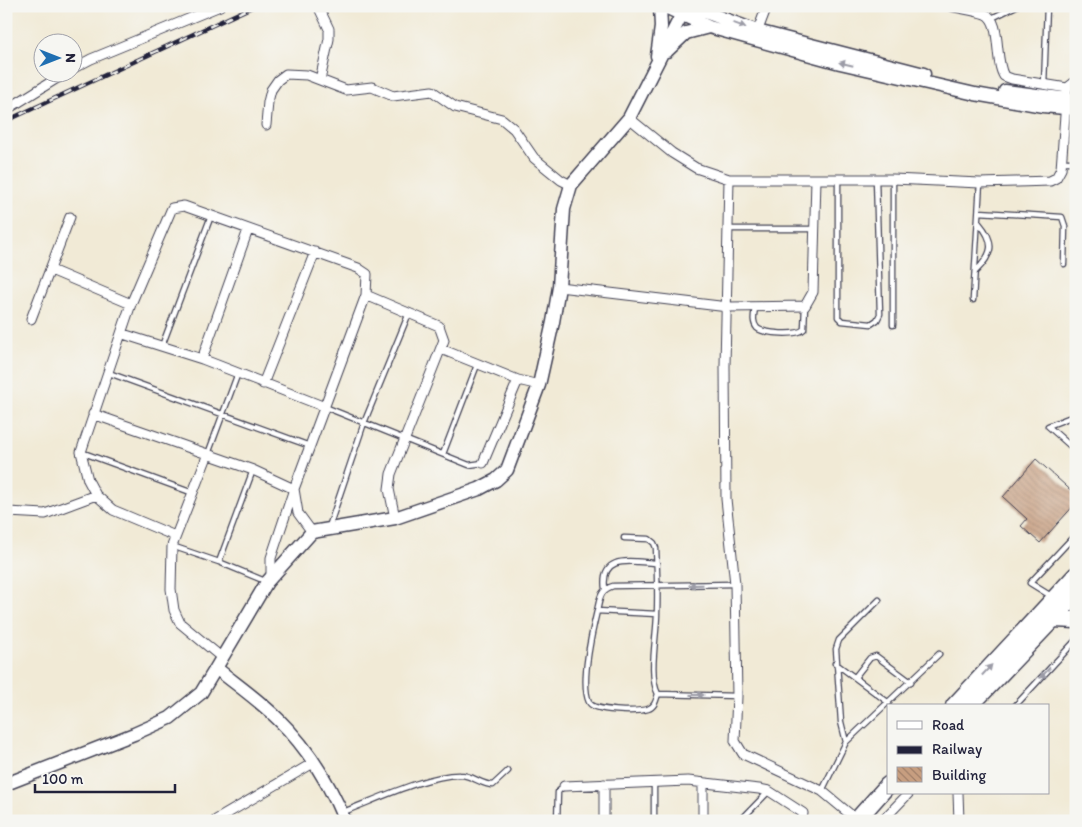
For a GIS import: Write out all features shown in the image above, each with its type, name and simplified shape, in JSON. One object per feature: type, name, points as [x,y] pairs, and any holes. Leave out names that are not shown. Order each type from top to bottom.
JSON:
[{"type":"highway","points":[[972,704],[1068,603],[1076,574]]},
{"type":"highway","points":[[956,704],[1068,603]]},
{"type":"highway","points":[[1054,619],[1076,620]]},
{"type":"highway","points":[[856,820],[887,786]]},
{"type":"main road","points":[[652,73],[662,27],[662,6],[685,9],[756,36],[840,63],[975,94],[1070,101]]},
{"type":"main road","points":[[685,9],[709,27]]},
{"type":"main road","points":[[6,784],[170,718],[200,693],[269,579],[312,532],[395,518],[479,489],[496,480],[507,470],[539,385],[559,287],[564,209],[571,185],[629,118],[685,9]]},
{"type":"main road","points":[[662,55],[686,33],[709,27],[960,83],[1043,91],[1070,101]]},
{"type":"main road","points":[[219,662],[278,719],[313,763],[343,816]]},
{"type":"street","points":[[82,64],[220,6]]},
{"type":"street","points":[[318,6],[328,30],[329,39],[320,80]]},
{"type":"street","points":[[756,36],[767,6]]},
{"type":"street","points":[[950,6],[985,14],[992,18],[998,59],[1004,76],[1043,91]]},
{"type":"street","points":[[266,125],[268,102],[278,80],[293,73],[320,80],[338,89],[372,87],[393,96],[432,91],[455,107],[502,119],[514,129],[534,158],[561,180],[571,185]]},
{"type":"street","points":[[629,118],[672,153],[696,168],[729,179],[893,180],[980,183],[1050,181],[1056,178],[1063,162],[1070,101],[1076,81]]},
{"type":"street","points":[[6,110],[51,82]]},
{"type":"street","points":[[729,179],[728,307],[725,366],[726,499],[735,584],[737,696],[735,740],[738,749],[750,758],[822,791],[856,820]]},
{"type":"street","points":[[559,287],[728,307],[805,306],[813,292],[816,180]]},
{"type":"street","points":[[175,536],[113,510],[96,495],[88,480],[81,452],[132,304],[172,208],[184,206],[364,270],[368,279],[366,295],[294,489],[271,558],[269,579]]},
{"type":"street","points":[[31,319],[70,217]]},
{"type":"street","points":[[202,359],[248,230]]},
{"type":"street","points":[[262,384],[315,252]]},
{"type":"street","points":[[51,270],[132,304]]},
{"type":"street","points":[[366,295],[439,326],[444,340],[391,474],[390,490],[395,518]]},
{"type":"street","points":[[122,334],[202,359],[262,384],[326,407]]},
{"type":"street","points":[[441,349],[477,365],[518,380],[539,385]]},
{"type":"street","points":[[483,463],[518,380]]},
{"type":"street","points":[[93,414],[253,470],[294,489]]},
{"type":"street","points":[[208,454],[172,546],[171,589],[174,610],[180,623],[219,662]]},
{"type":"street","points":[[294,489],[298,513],[312,532]]},
{"type":"street","points":[[8,512],[45,514],[96,495]]},
{"type":"street","points":[[216,820],[313,763]]},
{"type":"street","points":[[564,786],[654,782],[703,783],[769,791],[803,812],[804,817],[802,821]]},
{"type":"street","points":[[703,783],[703,821]]},
{"type":"street","points":[[604,784],[604,821]]},
{"type":"street","points":[[882,821],[908,794]]},
{"type":"street","points":[[958,794],[959,821]]},
{"type":"lane","points":[[992,18],[1016,6]]},
{"type":"lane","points":[[1043,91],[1048,6]]},
{"type":"lane","points":[[1063,162],[1076,162]]},
{"type":"lane","points":[[838,180],[838,317],[842,321],[871,324],[877,320],[880,314],[876,180]]},
{"type":"lane","points":[[893,180],[893,325]]},
{"type":"lane","points":[[973,300],[980,212],[980,183]]},
{"type":"lane","points":[[980,212],[1062,217],[1065,226],[1064,264]]},
{"type":"lane","points":[[162,347],[211,216]]},
{"type":"lane","points":[[975,272],[990,255],[990,243],[987,233],[979,223]]},
{"type":"lane","points":[[728,229],[815,229]]},
{"type":"lane","points":[[755,308],[754,322],[757,328],[763,331],[792,334],[799,333],[804,329],[805,306]]},
{"type":"lane","points":[[329,528],[364,423],[410,313]]},
{"type":"lane","points":[[443,454],[477,365]]},
{"type":"lane","points":[[109,373],[311,447]]},
{"type":"lane","points":[[208,454],[238,373]]},
{"type":"lane","points":[[326,407],[469,465],[483,463]]},
{"type":"lane","points":[[1076,414],[1048,426],[1076,451]]},
{"type":"lane","points":[[81,452],[192,493]]},
{"type":"lane","points":[[219,562],[253,470]]},
{"type":"lane","points":[[1068,603],[1030,583],[1076,534]]},
{"type":"lane","points":[[624,538],[648,539],[654,543],[656,563],[658,585],[654,687],[658,694],[654,705],[647,709],[600,709],[589,703],[586,691],[588,657],[597,611],[604,589],[603,577],[605,570],[612,564],[622,562],[656,563]]},
{"type":"lane","points":[[172,546],[269,579]]},
{"type":"lane","points":[[604,589],[613,586],[735,584]]},
{"type":"lane","points":[[846,742],[841,722],[835,663],[836,649],[839,640],[879,600]]},
{"type":"lane","points":[[597,611],[657,614]]},
{"type":"lane","points":[[1017,704],[1076,640]]},
{"type":"lane","points":[[835,663],[889,703],[940,654]]},
{"type":"lane","points":[[855,677],[870,658],[876,656],[911,682]]},
{"type":"lane","points":[[658,694],[737,696]]},
{"type":"lane","points":[[822,791],[846,742],[887,705]]},
{"type":"lane","points":[[343,816],[427,781],[449,776],[468,776],[484,784],[493,785],[508,770]]},
{"type":"lane","points":[[654,782],[654,821]]},
{"type":"lane","points":[[557,821],[558,792],[564,786]]},
{"type":"lane","points":[[740,821],[769,791]]},
{"type":"building","points":[[1036,459],[1076,495],[1076,503],[1040,543],[1021,526],[1027,519],[1003,497]]},
{"type":"railway","points":[[6,121],[254,6]]}]
